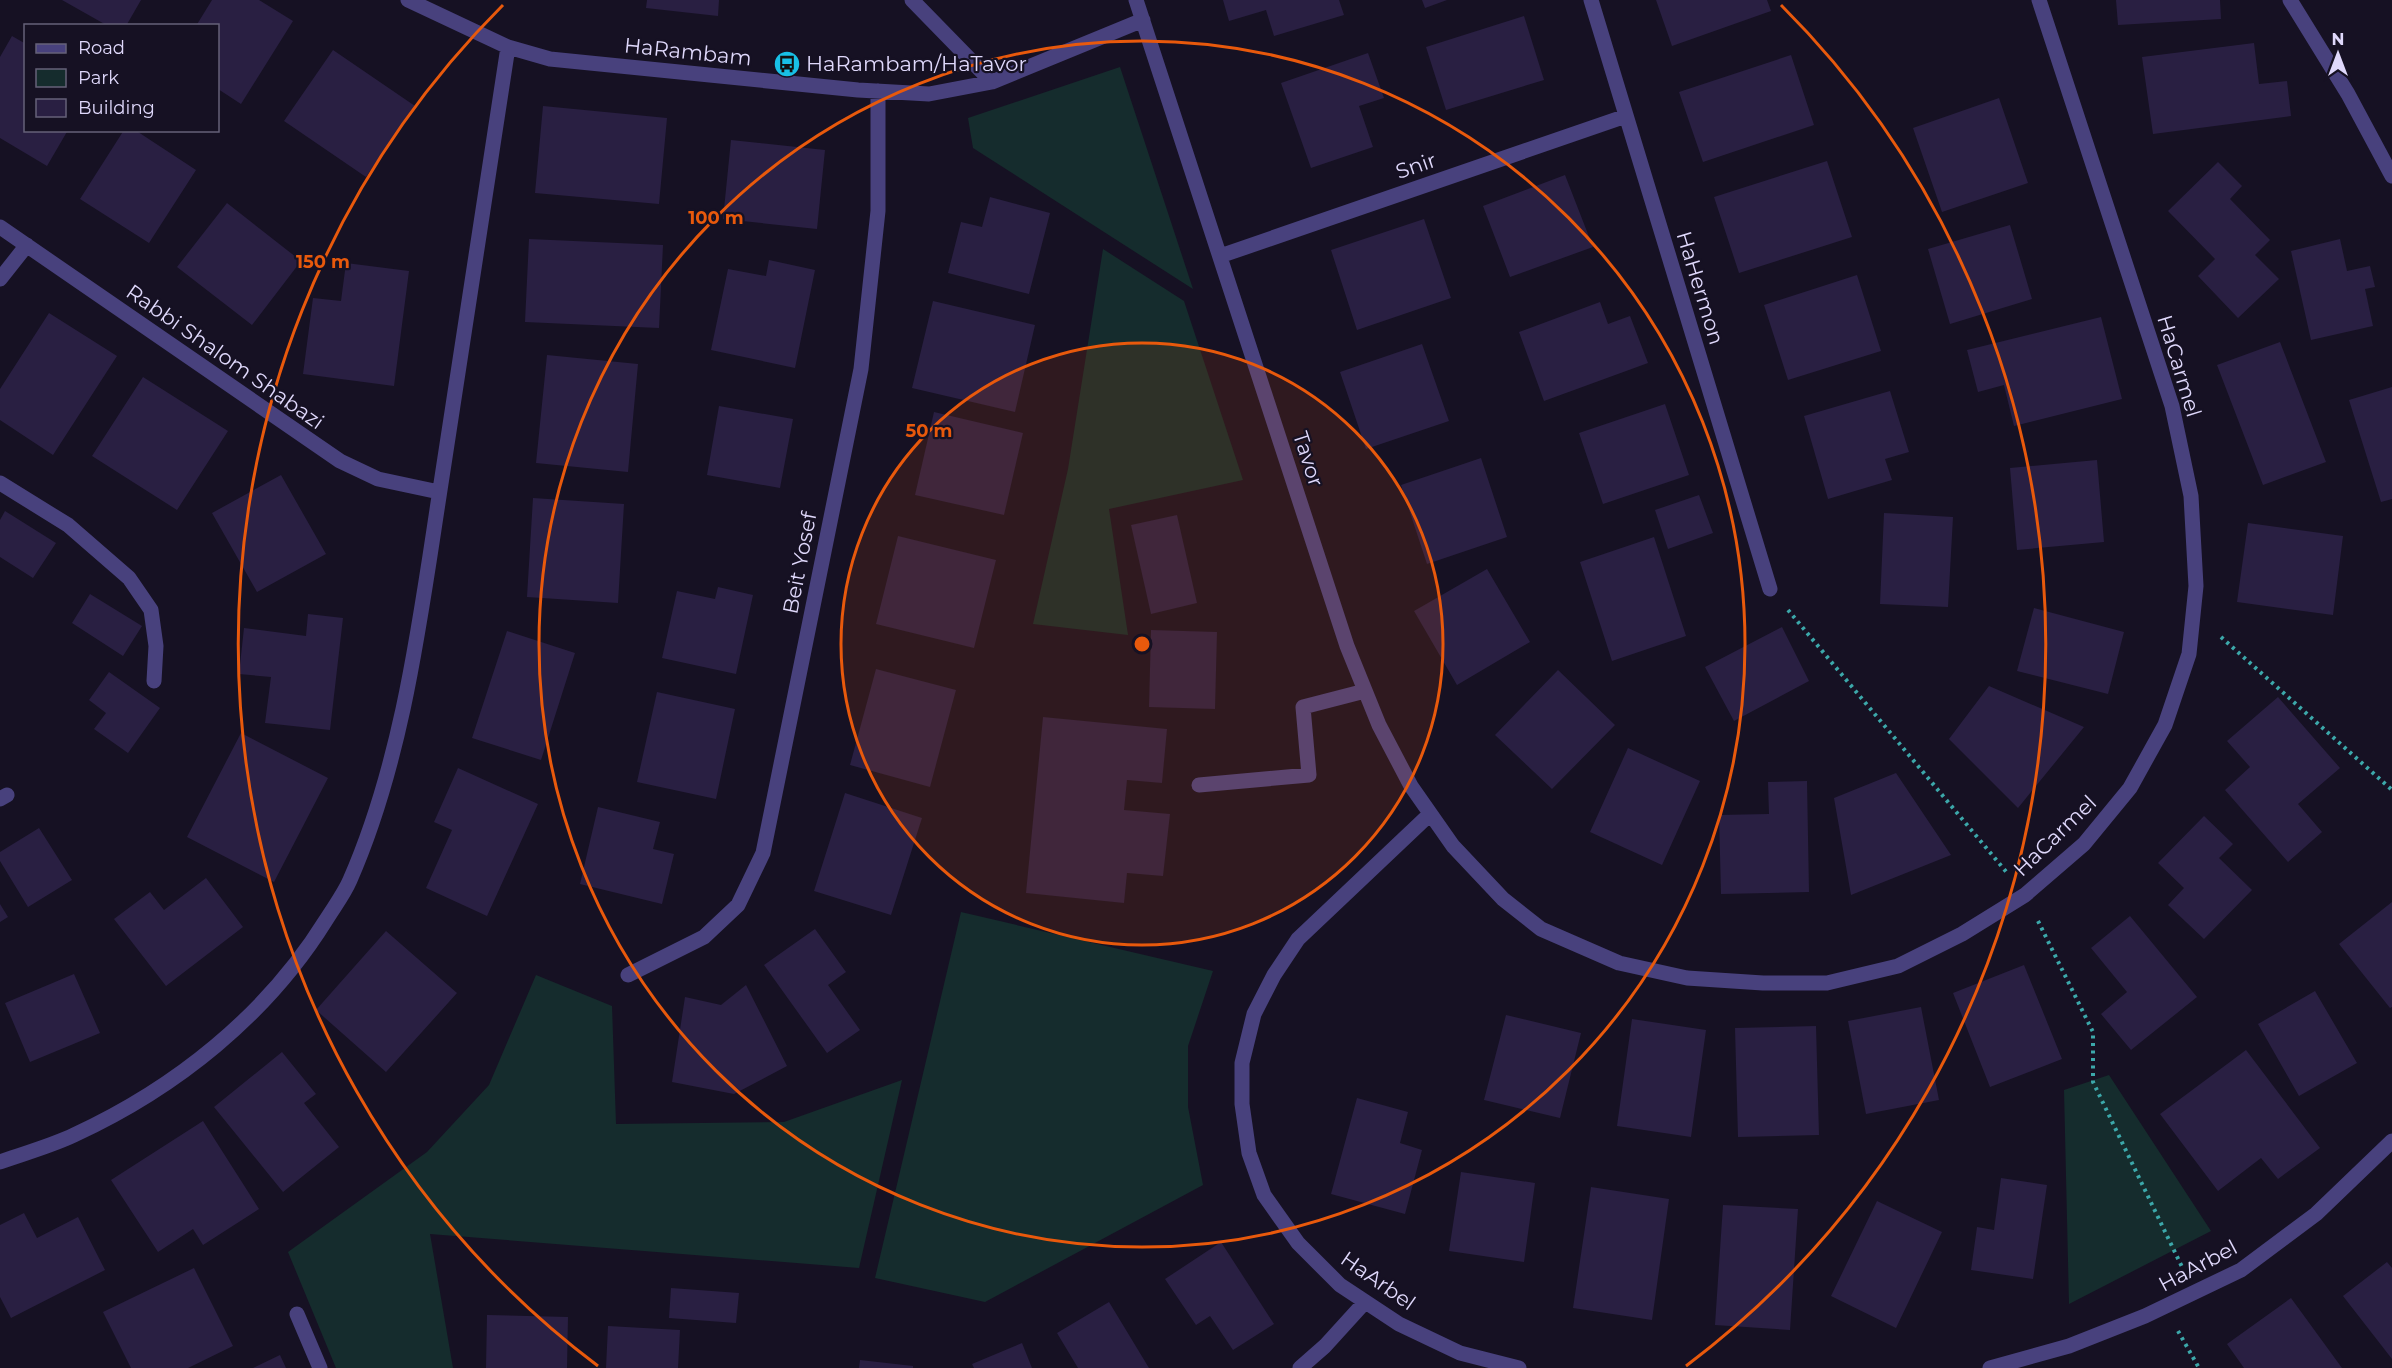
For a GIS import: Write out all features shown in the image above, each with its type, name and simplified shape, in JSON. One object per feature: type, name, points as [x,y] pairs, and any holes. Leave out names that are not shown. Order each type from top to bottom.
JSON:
[{"type":"street","name":"HaRambam","points":[[408,0],[508,47],[550,59],[929,94],[992,82],[1143,20]]},
{"type":"street","points":[[912,0],[992,82]]},
{"type":"street","name":"Tavor","points":[[1136,0],[1347,646],[1365,691],[1379,725],[1411,786],[1453,846],[1503,898]]},
{"type":"street","name":"HaHermon","points":[[1591,0],[1770,589]]},
{"type":"street","name":"HaCarmel","points":[[1503,898],[1541,929],[1619,963],[1688,978],[1763,983],[1827,983],[1898,966],[1962,934],[2025,895],[2084,844],[2130,788],[2168,715],[2189,654],[2196,586],[2192,496],[2172,406],[2039,0]]},
{"type":"street","points":[[2290,0],[2348,94],[2392,176]]},
{"type":"street","points":[[0,1161],[73,1136],[146,1097],[195,1063],[254,1011],[305,953],[349,882],[381,793],[406,698],[508,47]]},
{"type":"street","name":"Beit Yosef","points":[[628,975],[704,937],[738,904],[763,853],[861,369],[878,211],[878,91]]},
{"type":"street","name":"Snir","points":[[1220,256],[1626,116]]},
{"type":"street","name":"Rabbi Shalom Shabazi","points":[[0,227],[340,461],[378,479],[439,492]]},
{"type":"street","points":[[0,279],[27,245]]},
{"type":"street","points":[[0,483],[68,525],[129,578],[151,610],[156,646],[154,681]]},
{"type":"street","points":[[1199,785],[1309,775],[1303,707],[1365,691]]},
{"type":"street","name":"HaArbel","points":[[1430,814],[1298,939],[1274,975],[1254,1014],[1242,1063],[1242,1104],[1249,1153],[1264,1195],[1298,1244],[1340,1285],[1399,1324],[1460,1353],[1519,1368]]},
{"type":"street","name":"HaArbel","points":[[1990,1368],[2069,1346],[2165,1307],[2241,1270],[2316,1214],[2392,1141]]},
{"type":"street","points":[[1300,1368],[1325,1346],[1365,1302]]},
{"type":"street","points":[[297,1314],[320,1368]]},
{"type":"path","points":[[1770,589],[2025,895],[2093,1032],[2093,1082],[2194,1292]]},
{"type":"path","points":[[2193,612],[2392,790]]},
{"type":"path","points":[[2165,1307],[2199,1368]]},
{"type":"green space","points":[[1120,67],[1193,289],[973,148],[968,118]]},
{"type":"green space","points":[[1103,249],[1184,301],[1243,480],[1109,509],[1128,635],[1033,624],[1068,469]]},
{"type":"green space","points":[[961,912],[1213,971],[1188,1046],[1188,1107],[1203,1185],[985,1302],[875,1278]]},
{"type":"green space","points":[[536,975],[612,1006],[616,1124],[784,1122],[902,1080],[859,1268],[430,1234],[453,1368],[336,1368],[288,1252],[427,1152],[489,1085]]},
{"type":"green space","points":[[2109,1075],[2211,1231],[2069,1304],[2064,1090]]},
{"type":"building","points":[[62,0],[141,0],[127,24],[104,24]]},
{"type":"building","points":[[212,0],[259,0],[293,21],[241,104],[219,90],[219,24],[197,24]]},
{"type":"building","points":[[647,0],[719,0],[718,16],[646,8]]},
{"type":"building","points":[[1223,0],[1339,0],[1344,15],[1274,36],[1266,10],[1229,21]]},
{"type":"building","points":[[1422,0],[1447,0],[1425,8]]},
{"type":"building","points":[[1656,0],[1767,0],[1771,11],[1672,46]]},
{"type":"building","points":[[2116,0],[2220,0],[2221,19],[2118,25]]},
{"type":"building","points":[[1524,16],[1544,80],[1446,110],[1426,47]]},
{"type":"building","points":[[12,36],[24,43],[24,132],[67,132],[47,166],[0,138],[0,57]]},
{"type":"building","points":[[2254,43],[2259,84],[2287,81],[2291,116],[2153,134],[2142,57]]},
{"type":"building","points":[[333,50],[415,106],[366,177],[284,121]]},
{"type":"building","points":[[1368,53],[1384,98],[1359,106],[1373,147],[1311,168],[1281,83]]},
{"type":"building","points":[[1791,55],[1814,125],[1703,162],[1679,92]]},
{"type":"building","points":[[1999,98],[2028,183],[1942,212],[1913,128]]},
{"type":"building","points":[[543,106],[667,118],[659,204],[535,193]]},
{"type":"building","points":[[123,132],[138,132],[196,170],[149,243],[80,199]]},
{"type":"building","points":[[731,140],[825,150],[817,229],[723,219]]},
{"type":"building","points":[[1827,161],[1852,237],[1739,273],[1714,197]]},
{"type":"building","points":[[2218,162],[2242,186],[2230,199],[2270,240],[2255,255],[2279,279],[2238,318],[2198,276],[2215,259],[2168,211]]},
{"type":"building","points":[[1565,175],[1593,247],[1510,277],[1483,206]]},
{"type":"building","points":[[990,197],[1050,213],[1029,294],[948,273],[961,222],[982,227]]},
{"type":"building","points":[[227,203],[301,261],[252,325],[177,267]]},
{"type":"building","points":[[1424,219],[1451,298],[1357,330],[1331,250]]},
{"type":"building","points":[[2010,225],[2032,299],[1950,324],[1928,249]]},
{"type":"building","points":[[529,239],[663,245],[659,328],[525,322]]},
{"type":"building","points":[[2340,239],[2347,271],[2370,266],[2375,287],[2365,289],[2373,326],[2311,340],[2291,251]]},
{"type":"building","points":[[769,260],[815,270],[795,368],[711,350],[728,269],[766,276]]},
{"type":"building","points":[[346,263],[409,271],[394,386],[303,374],[313,298],[341,301]]},
{"type":"building","points":[[1857,275],[1881,351],[1788,380],[1764,305]]},
{"type":"building","points":[[933,301],[1035,325],[1015,412],[912,388]]},
{"type":"building","points":[[1600,302],[1608,324],[1630,316],[1648,363],[1544,401],[1519,332]]},
{"type":"building","points":[[49,313],[117,356],[53,455],[0,420],[0,389]]},
{"type":"building","points":[[2101,317],[2122,399],[2014,426],[2004,385],[1978,392],[1967,350]]},
{"type":"building","points":[[2280,342],[2326,462],[2263,485],[2217,365]]},
{"type":"building","points":[[1422,344],[1449,421],[1366,449],[1340,372]]},
{"type":"building","points":[[547,355],[638,364],[628,472],[536,463]]},
{"type":"building","points":[[143,377],[228,431],[177,510],[92,456]]},
{"type":"building","points":[[2392,387],[2392,499],[2381,502],[2349,400]]},
{"type":"building","points":[[1890,391],[1909,452],[1885,459],[1892,480],[1828,499],[1804,416]]},
{"type":"building","points":[[1665,404],[1689,475],[1603,504],[1579,433]]},
{"type":"building","points":[[719,406],[793,419],[780,488],[707,475]]},
{"type":"building","points":[[934,412],[1023,433],[1004,515],[915,495]]},
{"type":"building","points":[[1481,458],[1507,537],[1427,564],[1401,485]]},
{"type":"building","points":[[2097,460],[2104,542],[2017,550],[2010,468]]},
{"type":"building","points":[[281,475],[326,554],[257,592],[212,513]]},
{"type":"building","points":[[1699,495],[1713,533],[1668,549],[1655,510]]},
{"type":"building","points":[[533,498],[624,504],[618,603],[527,597]]},
{"type":"building","points":[[5,511],[56,543],[33,578],[0,557],[0,520]]},
{"type":"building","points":[[1884,513],[1953,517],[1948,607],[1880,604]]},
{"type":"building","points":[[1177,515],[1197,603],[1151,614],[1131,525]]},
{"type":"building","points":[[2248,523],[2343,536],[2333,615],[2237,602]]},
{"type":"building","points":[[898,536],[996,560],[974,648],[876,624]]},
{"type":"building","points":[[1654,537],[1686,636],[1612,661],[1580,562]]},
{"type":"building","points":[[1487,569],[1530,642],[1457,685],[1414,611]]},
{"type":"building","points":[[718,587],[753,595],[736,674],[662,658],[677,591],[715,599]]},
{"type":"building","points":[[90,594],[142,626],[123,656],[72,623]]},
{"type":"building","points":[[2034,608],[2124,632],[2108,694],[2017,671]]},
{"type":"building","points":[[308,614],[343,618],[330,730],[265,723],[271,677],[239,674],[244,628],[306,636]]},
{"type":"building","points":[[1782,627],[1809,681],[1734,721],[1705,667]]},
{"type":"building","points":[[1151,630],[1217,632],[1215,709],[1149,707]]},
{"type":"building","points":[[507,631],[575,653],[541,760],[472,738]]},
{"type":"building","points":[[876,669],[956,690],[930,787],[850,765]]},
{"type":"building","points":[[1558,670],[1615,725],[1552,789],[1495,735]]},
{"type":"building","points":[[109,672],[160,708],[128,753],[94,729],[106,713],[89,700]]},
{"type":"building","points":[[1989,686],[2084,727],[2018,808],[1949,739]]},
{"type":"building","points":[[657,692],[735,709],[716,799],[637,782]]},
{"type":"building","points":[[2278,697],[2340,768],[2298,804],[2322,832],[2288,862],[2225,790],[2250,767],[2227,741]]},
{"type":"building","points":[[1043,717],[1167,729],[1162,783],[1127,780],[1124,810],[1170,814],[1163,876],[1127,873],[1124,903],[1026,893]]},
{"type":"building","points":[[241,733],[328,778],[274,882],[187,837]]},
{"type":"building","points":[[1628,748],[1700,781],[1662,865],[1590,832]]},
{"type":"building","points":[[458,768],[538,804],[487,916],[426,888],[452,830],[434,822]]},
{"type":"building","points":[[1896,773],[1951,855],[1851,895],[1834,798]]},
{"type":"building","points":[[1807,781],[1809,892],[1721,894],[1719,815],[1769,814],[1768,782]]},
{"type":"building","points":[[845,793],[922,818],[891,915],[814,891]]},
{"type":"building","points":[[598,807],[660,822],[653,849],[674,854],[662,904],[580,884]]},
{"type":"building","points":[[2204,816],[2233,844],[2219,858],[2252,890],[2204,939],[2168,905],[2184,888],[2158,863]]},
{"type":"building","points":[[39,828],[72,880],[28,907],[0,861],[0,852]]},
{"type":"building","points":[[206,878],[243,927],[166,986],[114,919],[150,892],[164,910]]},
{"type":"building","points":[[2392,902],[2392,1007],[2390,1008],[2339,944]]},
{"type":"building","points":[[0,904],[8,917],[0,922]]},
{"type":"building","points":[[2130,916],[2197,997],[2131,1050],[2101,1014],[2127,992],[2091,948]]},
{"type":"building","points":[[815,929],[846,972],[828,985],[860,1030],[827,1053],[764,965]]},
{"type":"building","points":[[386,931],[457,993],[386,1072],[316,1010]]},
{"type":"building","points":[[2024,965],[2062,1059],[1990,1087],[1953,993]]},
{"type":"building","points":[[74,974],[100,1033],[30,1062],[5,1003]]},
{"type":"building","points":[[746,985],[787,1066],[734,1094],[672,1082],[685,997],[721,1005]]},
{"type":"building","points":[[2315,991],[2357,1063],[2299,1096],[2258,1024]]},
{"type":"building","points":[[1921,1007],[1939,1100],[1866,1114],[1848,1021]]},
{"type":"building","points":[[1506,1015],[1581,1033],[1560,1118],[1484,1100]]},
{"type":"building","points":[[1632,1019],[1706,1030],[1691,1137],[1617,1126]]},
{"type":"building","points":[[1816,1026],[1819,1135],[1738,1137],[1735,1028]]},
{"type":"building","points":[[2246,1050],[2320,1148],[2278,1179],[2261,1158],[2218,1191],[2160,1114]]},
{"type":"building","points":[[282,1052],[316,1094],[304,1103],[339,1147],[283,1192],[214,1107]]},
{"type":"building","points":[[1357,1098],[1408,1112],[1400,1143],[1422,1150],[1405,1214],[1331,1194]]},
{"type":"building","points":[[203,1121],[259,1209],[203,1245],[193,1229],[158,1252],[111,1180]]},
{"type":"building","points":[[1461,1172],[1535,1183],[1524,1262],[1449,1251]]},
{"type":"building","points":[[2001,1178],[2047,1185],[2033,1279],[1971,1270],[1977,1227],[1994,1230]]},
{"type":"building","points":[[1591,1187],[1669,1199],[1652,1320],[1573,1308]]},
{"type":"building","points":[[1877,1201],[1942,1232],[1896,1328],[1831,1296]]},
{"type":"building","points":[[1723,1205],[1798,1209],[1790,1330],[1715,1325]]},
{"type":"building","points":[[24,1213],[37,1238],[78,1217],[105,1270],[11,1318],[0,1297],[0,1225]]},
{"type":"building","points":[[1221,1242],[1274,1324],[1233,1350],[1210,1316],[1196,1325],[1165,1279]]},
{"type":"building","points":[[2387,1262],[2392,1268],[2392,1359],[2343,1296]]},
{"type":"building","points":[[194,1268],[233,1346],[188,1368],[131,1368],[103,1312]]},
{"type":"building","points":[[671,1288],[739,1293],[736,1323],[669,1318]]},
{"type":"building","points":[[2291,1298],[2342,1368],[2244,1368],[2227,1344]]},
{"type":"building","points":[[1109,1302],[1149,1368],[1078,1368],[1057,1333]]},
{"type":"building","points":[[487,1315],[568,1317],[567,1368],[486,1368]]},
{"type":"building","points":[[608,1326],[680,1330],[678,1368],[606,1368]]},
{"type":"building","points":[[1022,1343],[1032,1368],[974,1368],[972,1364]]},
{"type":"building","points":[[280,1355],[286,1368],[253,1368]]},
{"type":"building","points":[[860,1360],[913,1366],[913,1368],[859,1368]]},
{"type":"place","name":"HaRambam/HaTavor","points":[[787,64]]}]
